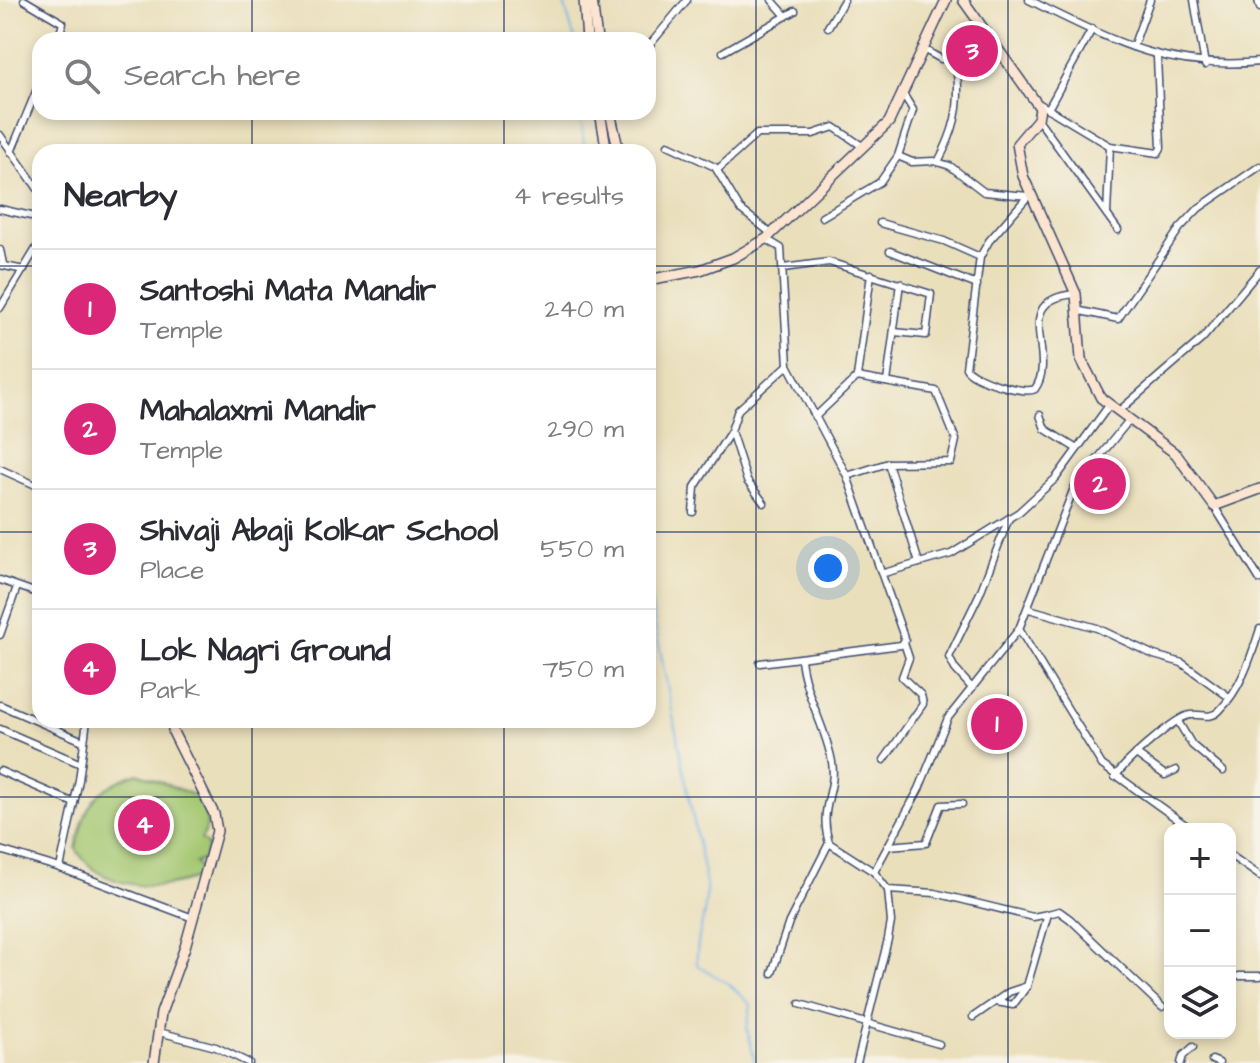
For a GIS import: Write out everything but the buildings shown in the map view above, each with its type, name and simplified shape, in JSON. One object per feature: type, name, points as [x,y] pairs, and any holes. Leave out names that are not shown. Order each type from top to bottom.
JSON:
[{"type":"street","points":[[24,0],[63,23],[60,32]]},
{"type":"street","points":[[584,0],[586,32]]},
{"type":"street","points":[[592,0],[596,32]]},
{"type":"street","points":[[656,37],[687,0]]},
{"type":"street","points":[[772,0],[786,16]]},
{"type":"street","points":[[828,27],[844,0]]},
{"type":"street","points":[[656,278],[700,270],[733,258],[769,236],[889,122],[946,0]]},
{"type":"street","points":[[963,0],[1037,102],[1110,146],[1141,152],[1160,151],[1157,57]]},
{"type":"street","points":[[1029,0],[1157,57],[1205,65],[1260,62]]},
{"type":"street","points":[[1133,47],[1150,0]]},
{"type":"street","points":[[1194,0],[1205,65]]},
{"type":"street","points":[[1259,0],[1260,8]]},
{"type":"street","points":[[723,52],[795,11]]},
{"type":"street","points":[[1048,109],[1092,29]]},
{"type":"street","points":[[923,49],[941,59]]},
{"type":"street","points":[[938,162],[953,132],[959,103],[957,73]]},
{"type":"street","points":[[822,217],[880,182],[898,156],[913,110],[903,94]]},
{"type":"street","points":[[11,152],[32,101]]},
{"type":"street","points":[[1037,102],[1038,119],[1118,230]]},
{"type":"street","points":[[1038,119],[1017,144],[1029,194],[1076,294],[1081,359],[1101,398],[1176,454],[1214,506],[1260,580]]},
{"type":"street","points":[[601,120],[606,144]]},
{"type":"street","points":[[612,120],[617,144]]},
{"type":"street","points":[[717,170],[757,134],[813,134],[834,127],[862,146]]},
{"type":"street","points":[[0,135],[32,181]]},
{"type":"street","points":[[668,145],[717,170],[740,209],[781,248],[788,365],[847,476],[884,573],[909,658],[902,677],[921,695],[923,704],[884,760]]},
{"type":"street","points":[[1107,216],[1110,146]]},
{"type":"street","points":[[898,156],[912,162],[938,162],[950,166],[984,192],[1029,194]]},
{"type":"street","points":[[1076,310],[1118,319],[1180,228],[1199,208],[1260,166]]},
{"type":"street","points":[[1029,194],[989,241],[980,257],[967,371],[1024,393],[1035,389],[1042,374],[1038,327],[1044,307],[1054,297],[1076,294]]},
{"type":"street","points":[[0,209],[32,216]]},
{"type":"street","points":[[880,223],[944,241],[980,257]]},
{"type":"street","points":[[0,250],[1,265],[24,270]]},
{"type":"street","points":[[890,251],[977,285]]},
{"type":"street","points":[[0,308],[32,256]]},
{"type":"street","points":[[783,268],[829,262],[932,296],[926,335],[894,332]]},
{"type":"street","points":[[1119,411],[1202,339],[1260,270]]},
{"type":"street","points":[[815,417],[857,377],[871,274]]},
{"type":"street","points":[[887,382],[900,283]]},
{"type":"street","points":[[693,512],[695,487],[731,431],[734,417],[744,402],[788,365]]},
{"type":"street","points":[[847,476],[888,463],[947,465],[953,460],[956,440],[936,391],[857,377]]},
{"type":"street","points":[[884,573],[951,554],[1037,498],[1110,404]]},
{"type":"street","points":[[1040,415],[1045,429],[1077,449]]},
{"type":"street","points":[[874,872],[919,789],[948,718],[1019,629],[1074,488],[1130,419]]},
{"type":"street","points":[[731,431],[747,481],[764,503]]},
{"type":"street","points":[[888,463],[919,563]]},
{"type":"street","points":[[0,469],[32,483]]},
{"type":"street","points":[[1214,506],[1260,489]]},
{"type":"street","points":[[972,688],[949,657],[980,593],[1009,518]]},
{"type":"street","points":[[0,580],[32,592]]},
{"type":"street","points":[[0,635],[17,587]]},
{"type":"street","points":[[1029,609],[1097,628],[1154,655],[1182,663],[1229,697]]},
{"type":"street","points":[[1019,629],[1060,691],[1089,746],[1115,777],[1182,823]]},
{"type":"street","points":[[1115,777],[1155,736],[1187,715],[1208,717],[1218,713],[1248,665],[1260,629]]},
{"type":"street","points":[[760,663],[904,643]]},
{"type":"street","points":[[772,973],[789,922],[829,843],[823,819],[833,767],[808,698],[801,659]]},
{"type":"street","points":[[0,705],[32,719]]},
{"type":"street","points":[[1179,723],[1192,745],[1223,771]]},
{"type":"street","points":[[53,728],[83,741]]},
{"type":"street","points":[[60,868],[85,728]]},
{"type":"street","points":[[154,1063],[161,1013],[193,918],[217,831],[214,814],[173,728]]},
{"type":"street","points":[[0,729],[81,764]]},
{"type":"street","points":[[1136,754],[1165,775],[1176,770]]},
{"type":"street","points":[[0,771],[74,803]]},
{"type":"street","points":[[888,846],[926,843],[939,808],[945,803],[962,804]]},
{"type":"street","points":[[829,843],[874,872],[881,885],[888,890],[935,893],[1033,917],[1059,911],[1162,1007]]},
{"type":"street","points":[[0,850],[60,868],[193,918]]},
{"type":"street","points":[[1236,861],[1260,876]]},
{"type":"street","points":[[857,1063],[888,939],[888,890]]},
{"type":"street","points":[[997,1002],[1013,1005],[1027,986],[1048,914]]},
{"type":"street","points":[[1239,976],[1260,976]]},
{"type":"street","points":[[973,1017],[1027,986]]},
{"type":"street","points":[[800,1004],[939,1044]]},
{"type":"street","points":[[159,1032],[216,1047],[249,1063]]},
{"type":"street","points":[[1181,1063],[1183,1056],[1193,1047]]},
{"type":"green space","points":[[138,773],[199,797],[207,824],[201,839],[208,845],[204,859],[195,863],[202,869],[198,877],[165,885],[131,884],[99,872],[76,849],[83,821],[94,800],[111,785]]},
{"type":"waterway","points":[[563,0],[573,32]]},
{"type":"waterway","points":[[581,120],[584,144]]},
{"type":"waterway","points":[[656,629],[706,884],[697,965],[729,984],[751,1005],[747,1028],[755,1063]]},
{"type":"place","name":"Shivaji Abaji Kolkar School","points":[[972,51]]},
{"type":"place","name":"Mahalaxmi Mandir","points":[[1100,484]]},
{"type":"place","name":"Santoshi Mata Mandir","points":[[997,724]]},
{"type":"place","name":"Lok Nagri Ground","points":[[144,825]]}]
